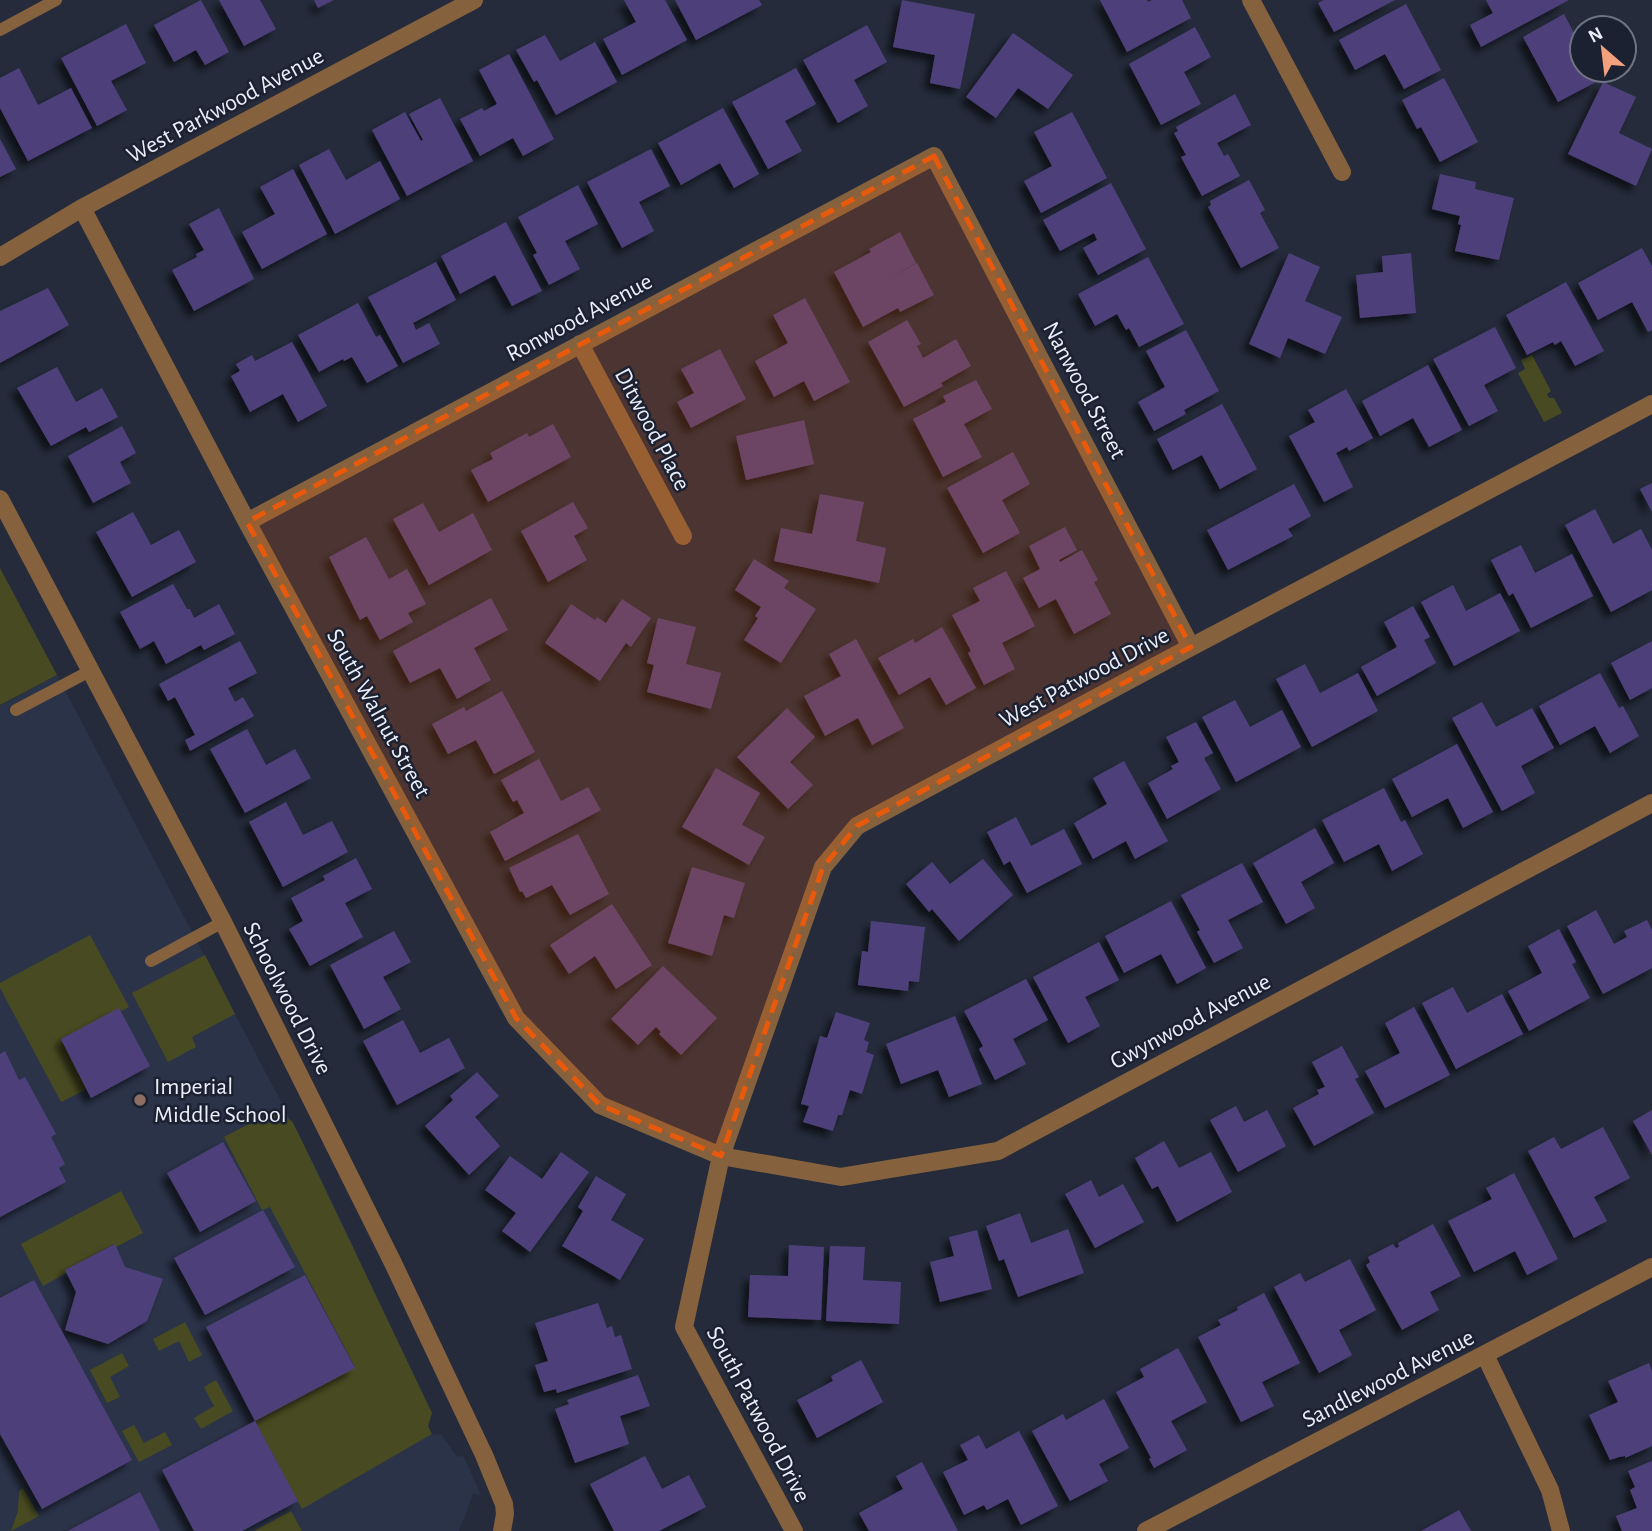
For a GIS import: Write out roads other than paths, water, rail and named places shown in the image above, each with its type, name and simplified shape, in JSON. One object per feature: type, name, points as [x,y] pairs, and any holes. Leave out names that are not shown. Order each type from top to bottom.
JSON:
[{"type":"street","name":"West Parkwood Avenue","points":[[0,257],[82,208],[474,0]]},
{"type":"street","points":[[1251,0],[1342,172]]},
{"type":"street","name":"Ronwood Avenue","points":[[247,522],[934,156]]},
{"type":"street","name":"Nanwood Street","points":[[934,156],[1191,647]]},
{"type":"street","name":"South Walnut Street","points":[[82,208],[247,522],[516,1018],[600,1105],[721,1156]]},
{"type":"street","name":"Ditwood Place","points":[[580,344],[682,536]]},
{"type":"street","name":"West Patwood Drive","points":[[721,1156],[823,867],[857,827],[1652,404]]},
{"type":"street","name":"Schoolwood Drive","points":[[0,499],[223,922],[467,1416],[504,1504],[502,1531]]},
{"type":"street","name":"Gwynwood Avenue","points":[[721,1156],[841,1177],[998,1151],[1652,803]]},
{"type":"street","name":"South Patwood Drive","points":[[721,1156],[684,1327],[794,1531]]},
{"type":"street","name":"Sandlewood Avenue","points":[[1146,1531],[1652,1267]]},
{"type":"street","points":[[1485,1355],[1550,1490],[1561,1531]]},
{"type":"lane","points":[[0,30],[56,0]]},
{"type":"lane","points":[[16,710],[89,671]]},
{"type":"lane","points":[[151,961],[223,922]]},
{"type":"place","name":"Imperial Middle School","points":[[140,1100]]}]
